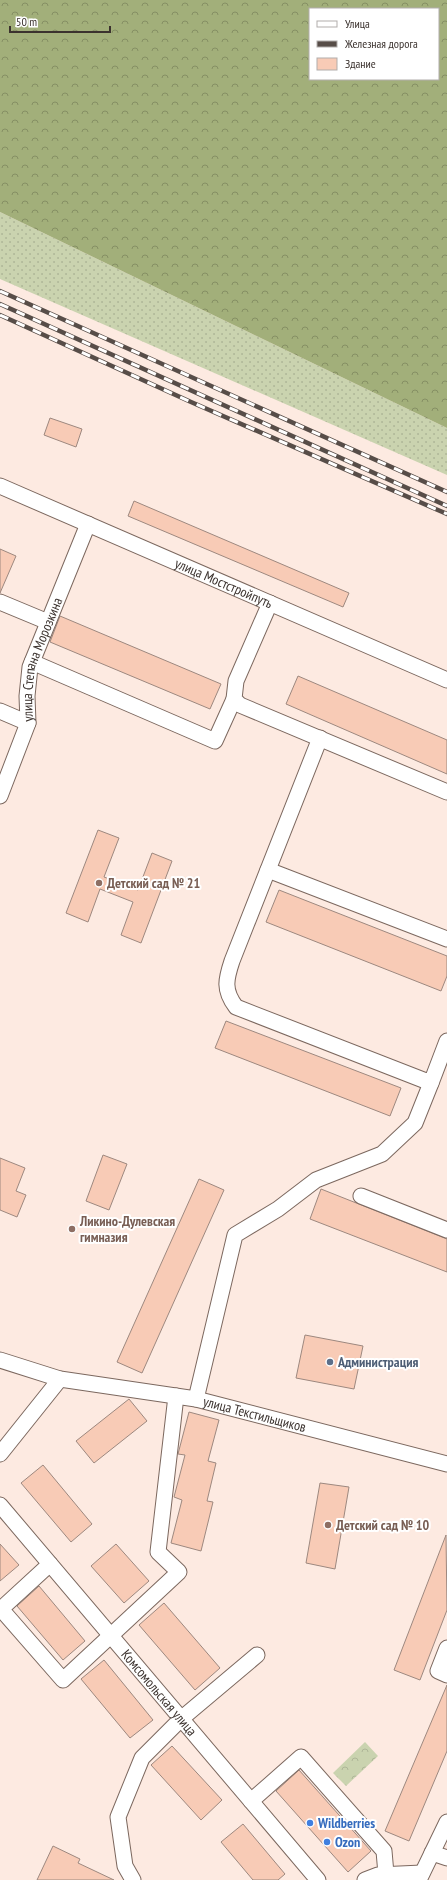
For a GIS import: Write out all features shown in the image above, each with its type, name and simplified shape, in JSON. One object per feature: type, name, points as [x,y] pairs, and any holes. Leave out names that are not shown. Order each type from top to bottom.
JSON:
[{"type":"street","name":"улица Мостстройпуть","points":[[0,486],[447,680]]},
{"type":"street","name":"улица Степана Морозкина","points":[[0,796],[28,723],[27,696],[30,667],[88,524]]},
{"type":"street","points":[[0,602],[48,622]]},
{"type":"street","points":[[32,662],[215,741],[234,699],[236,681],[270,603]]},
{"type":"street","points":[[234,699],[240,705],[447,792]]},
{"type":"street","points":[[0,712],[28,723]]},
{"type":"street","points":[[320,738],[227,976],[227,987],[230,998],[236,1007],[431,1083]]},
{"type":"street","points":[[268,870],[447,940]]},
{"type":"street","points":[[196,1399],[235,1235],[278,1209],[316,1180],[382,1154],[415,1123],[447,1041]]},
{"type":"street","points":[[361,1196],[447,1230]]},
{"type":"street","name":"улица Текстильщиков","points":[[0,1360],[60,1378],[196,1399],[447,1464]]},
{"type":"street","points":[[0,1454],[60,1378]]},
{"type":"street","points":[[50,1564],[1,1609],[63,1680],[179,1572],[158,1552],[176,1396]]},
{"type":"street","name":"Комсомольская улица","points":[[0,1505],[318,1880]]},
{"type":"street","points":[[447,1648],[438,1671],[447,1675]]},
{"type":"street","points":[[133,1880],[125,1866],[118,1817],[142,1758],[181,1718],[257,1655]]},
{"type":"street","points":[[251,1801],[301,1757],[384,1851],[386,1874]]},
{"type":"street","points":[[365,1880],[378,1875],[386,1874],[421,1877],[447,1822]]},
{"type":"street","points":[[432,1853],[447,1858]]},
{"type":"green space","points":[[0,0],[447,0],[447,428],[0,212]]},
{"type":"green space","points":[[0,212],[447,428],[447,475],[0,279]]},
{"type":"green space","points":[[365,1742],[378,1756],[346,1786],[333,1773]]},
{"type":"building","points":[[50,418],[82,429],[76,447],[44,435]]},
{"type":"building","points":[[134,501],[349,593],[343,607],[128,516]]},
{"type":"building","points":[[0,549],[16,556],[0,593]]},
{"type":"building","points":[[60,616],[221,684],[210,709],[50,642]]},
{"type":"building","points":[[298,676],[447,740],[447,774],[286,704]]},
{"type":"building","name":"Детский сад № 21","points":[[98,830],[119,838],[104,877],[138,890],[152,853],[172,861],[141,943],[121,935],[133,902],[100,889],[88,922],[66,913]]},
{"type":"building","points":[[279,890],[447,956],[447,976],[441,991],[266,922]]},
{"type":"building","points":[[226,1021],[401,1088],[390,1116],[215,1048]]},
{"type":"building","points":[[103,1155],[127,1164],[109,1210],[86,1201]]},
{"type":"building","points":[[0,1158],[25,1168],[16,1191],[26,1195],[17,1217],[0,1210]]},
{"type":"building","points":[[199,1179],[224,1190],[142,1373],[117,1362]]},
{"type":"building","points":[[321,1189],[447,1239],[447,1272],[310,1219]]},
{"type":"building","name":"Администрация","points":[[305,1335],[363,1346],[354,1389],[296,1378]]},
{"type":"building","points":[[129,1399],[147,1421],[94,1463],[76,1441]]},
{"type":"building","points":[[189,1412],[219,1420],[208,1461],[216,1463],[207,1501],[213,1502],[201,1551],[171,1543],[182,1500],[174,1497],[185,1455],[178,1454]]},
{"type":"building","points":[[43,1465],[92,1524],[71,1542],[21,1483]]},
{"type":"building","name":"Детский сад № 10","points":[[320,1483],[349,1487],[335,1569],[306,1563]]},
{"type":"building","points":[[446,1535],[447,1610],[420,1680],[394,1670]]},
{"type":"building","points":[[0,1544],[19,1565],[0,1581]]},
{"type":"building","points":[[116,1544],[149,1581],[124,1603],[91,1566]]},
{"type":"building","points":[[39,1586],[85,1641],[63,1660],[17,1606]]},
{"type":"building","points":[[164,1603],[220,1668],[195,1690],[139,1625]]},
{"type":"building","points":[[104,1660],[153,1720],[130,1738],[81,1679]]},
{"type":"building","points":[[447,1685],[447,1751],[409,1841],[385,1831]]},
{"type":"building","points":[[172,1746],[222,1800],[201,1820],[151,1765]]},
{"type":"building","points":[[299,1770],[371,1851],[348,1872],[276,1791]]},
{"type":"building","points":[[243,1824],[285,1874],[278,1880],[253,1880],[221,1842]]},
{"type":"building","points":[[53,1846],[80,1859],[78,1863],[114,1880],[37,1880]]},
{"type":"railway","points":[[0,291],[447,492]]},
{"type":"railway","points":[[0,304],[447,506]]},
{"type":"railway","points":[[0,315],[191,402],[447,514]]},
{"type":"place","name":"Детский сад № 21","points":[[99,883]]},
{"type":"place","name":"Ликино-Дулевская гимназия","points":[[72,1229]]},
{"type":"place","name":"Администрация","points":[[330,1362]]},
{"type":"place","name":"Детский сад № 10","points":[[328,1525]]},
{"type":"place","name":"Wildberries","points":[[310,1823]]},
{"type":"place","name":"Ozon","points":[[327,1842]]}]
